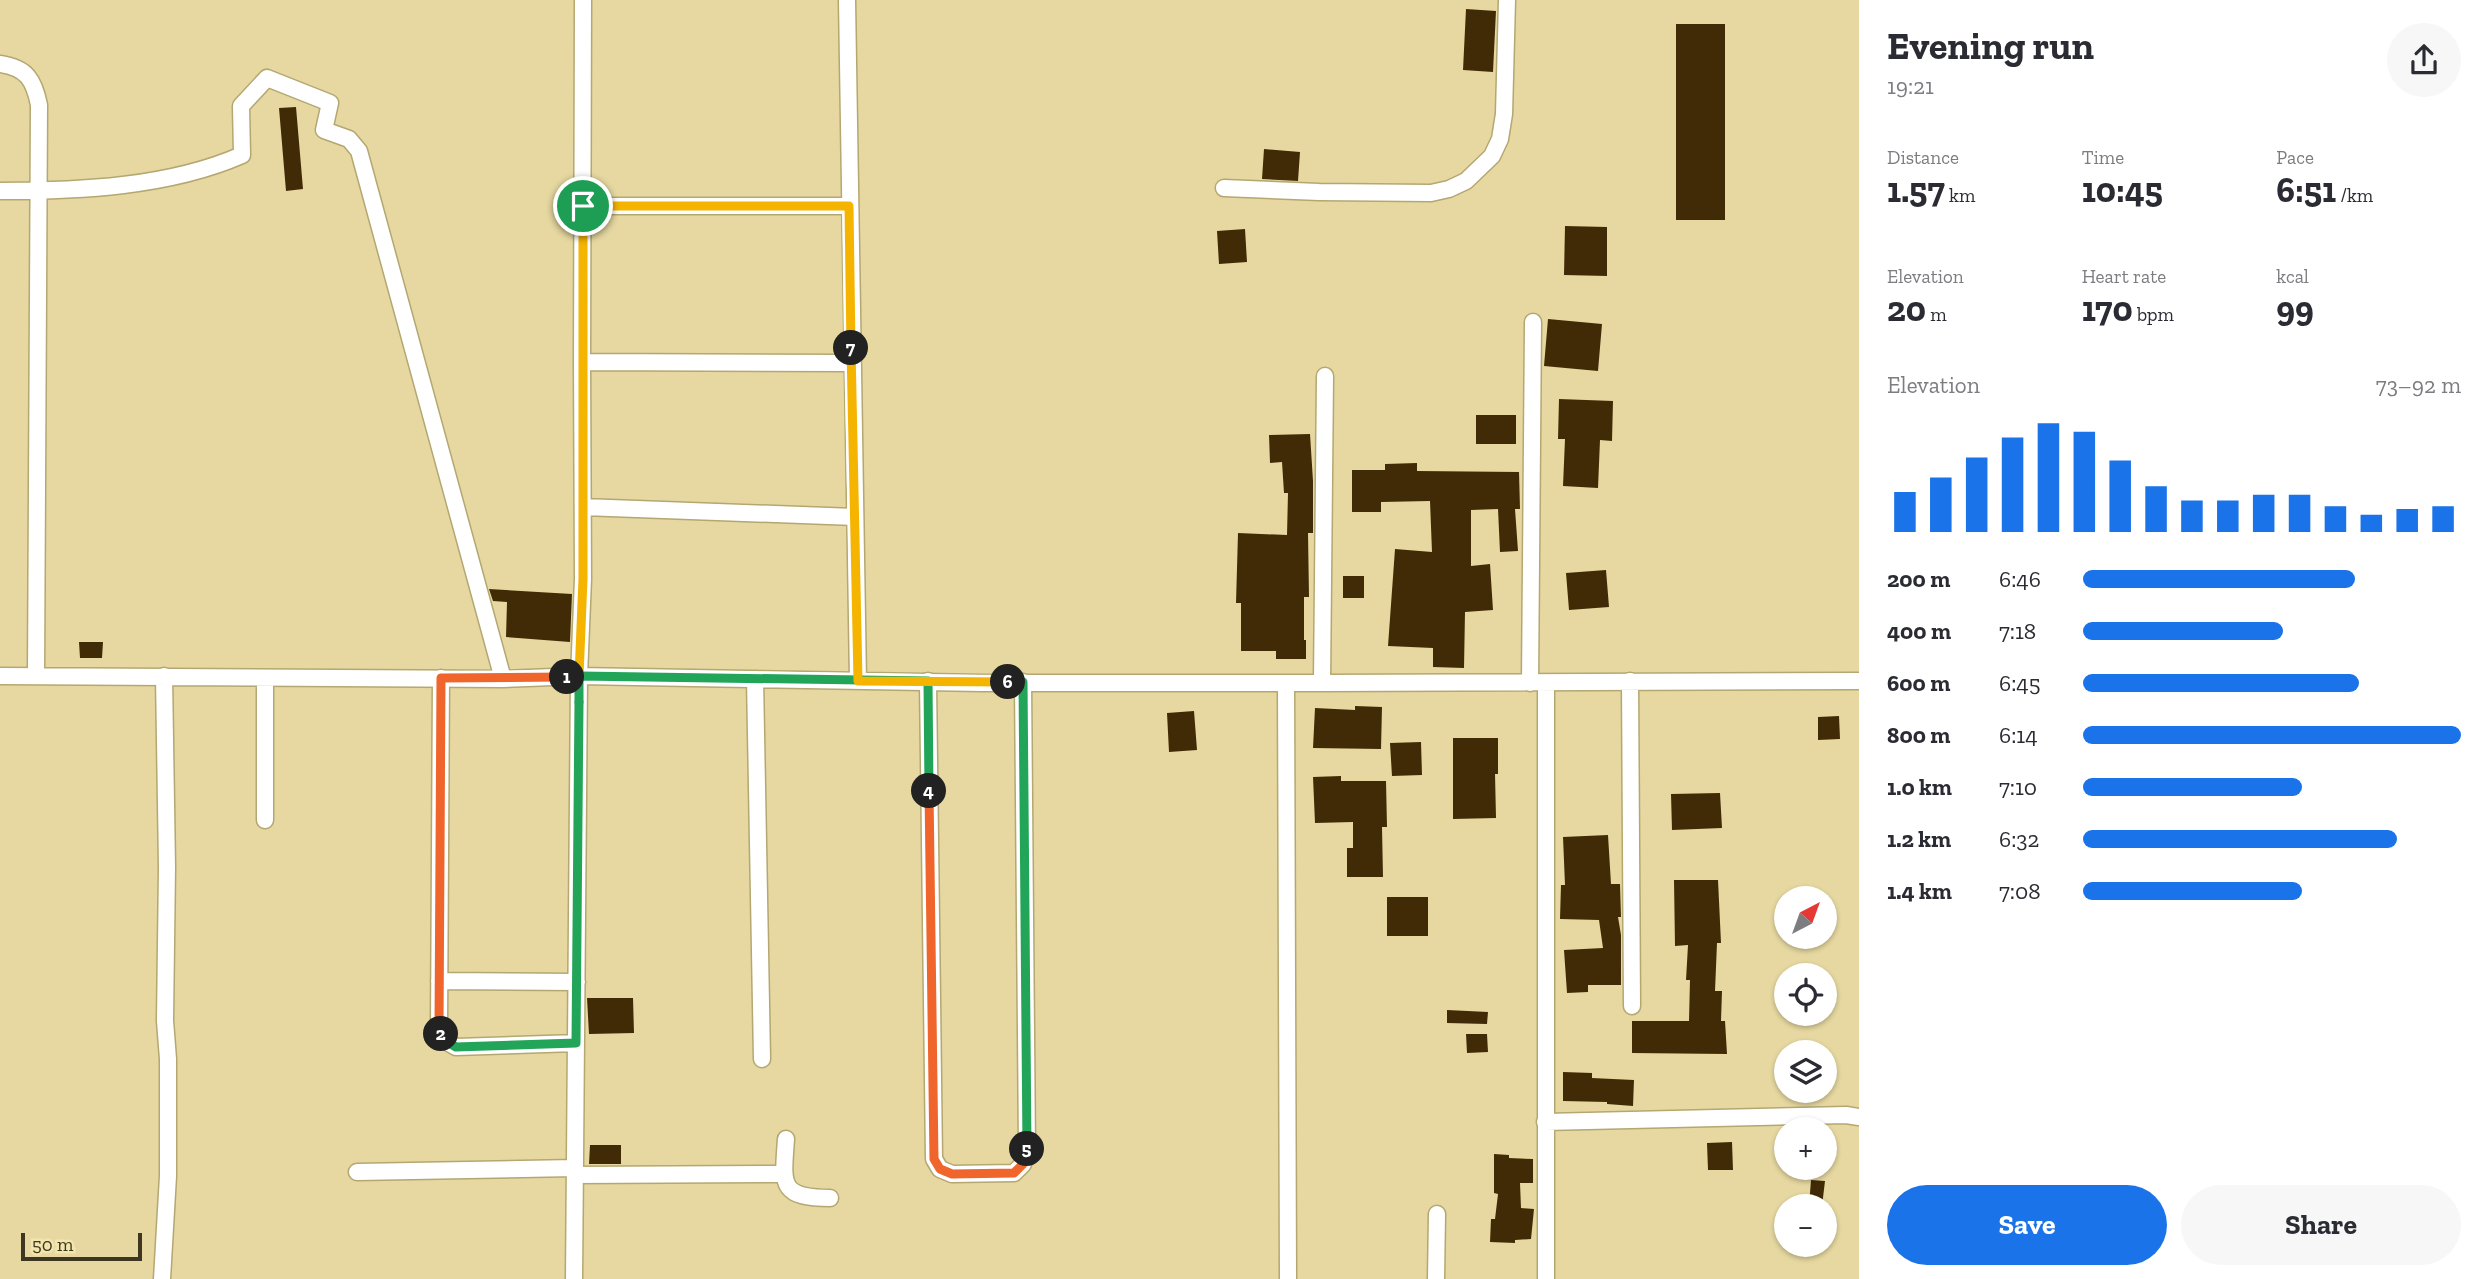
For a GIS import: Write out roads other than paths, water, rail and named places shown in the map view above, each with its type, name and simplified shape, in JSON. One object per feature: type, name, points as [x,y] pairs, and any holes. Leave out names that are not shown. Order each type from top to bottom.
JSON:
[{"type":"street","points":[[574,1279],[583,507],[583,0]]},
{"type":"street","points":[[847,0],[858,681]]},
{"type":"street","points":[[1224,188],[1431,193],[1466,181],[1492,156],[1500,139],[1504,114],[1507,0]]},
{"type":"street","points":[[0,64],[12,66],[27,74],[36,88],[39,105],[36,676]]},
{"type":"street","points":[[0,191],[38,191],[131,183],[222,164],[242,155],[241,106],[267,78],[330,103],[324,130],[349,139],[359,150],[503,679]]},
{"type":"street","points":[[583,206],[849,206]]},
{"type":"street","points":[[1533,322],[1546,1279]]},
{"type":"street","points":[[582,362],[851,363]]},
{"type":"street","points":[[1322,683],[1325,376]]},
{"type":"street","points":[[583,507],[855,517]]},
{"type":"street","points":[[0,676],[503,679],[579,676],[858,681],[1286,683],[1859,681]]},
{"type":"street","points":[[162,1279],[167,1176],[168,1059],[164,1021],[167,855],[164,676]]},
{"type":"street","points":[[265,678],[265,820]]},
{"type":"street","points":[[441,678],[439,1029],[444,1040],[456,1047],[576,1043]]},
{"type":"street","points":[[755,679],[762,1059]]},
{"type":"street","points":[[928,681],[934,1159],[940,1169],[952,1174],[1014,1173],[1023,1164],[1027,1151],[1023,682]]},
{"type":"street","points":[[1630,681],[1632,1006]]},
{"type":"street","points":[[1286,683],[1288,1279]]},
{"type":"street","points":[[439,981],[577,982]]},
{"type":"street","points":[[1545,1122],[1834,1115],[1859,1117]]},
{"type":"street","points":[[786,1139],[784,1174],[787,1185],[794,1193],[805,1198],[830,1198]]},
{"type":"street","points":[[356,1172],[784,1174]]},
{"type":"street","points":[[1436,1279],[1437,1214]]}]
